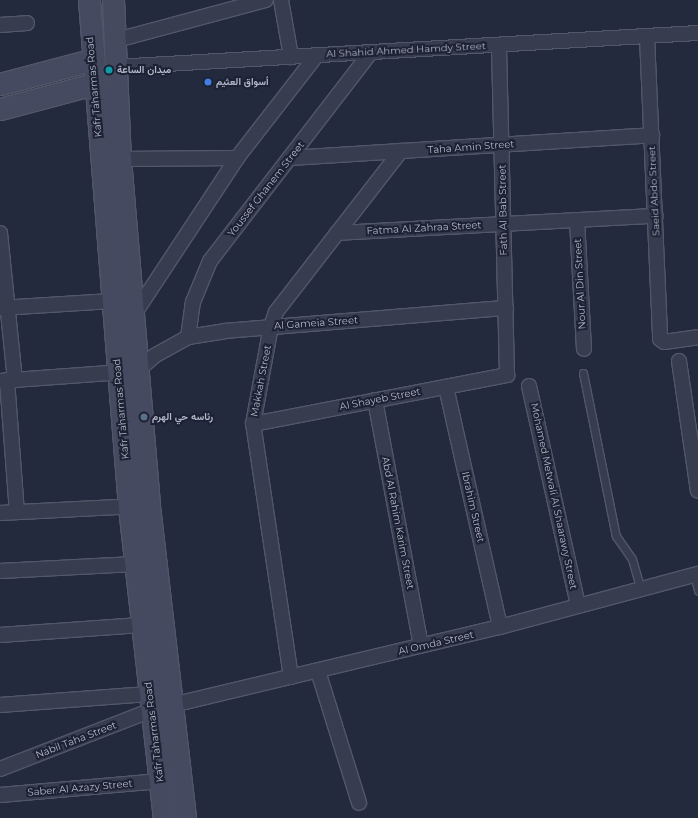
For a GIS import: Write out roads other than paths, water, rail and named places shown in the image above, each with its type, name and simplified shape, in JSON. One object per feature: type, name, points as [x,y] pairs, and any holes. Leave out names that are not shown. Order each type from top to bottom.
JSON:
[{"type":"street","name":"Kafr Taharmas Road","points":[[89,0],[91,60],[112,301],[128,372],[139,506],[172,705],[186,818]]},
{"type":"street","name":"Kafr Taharmas Road","points":[[113,0],[113,41],[120,159],[132,318],[128,372]]},
{"type":"street","points":[[113,41],[266,0]]},
{"type":"street","points":[[281,0],[291,57]]},
{"type":"street","points":[[0,25],[28,22]]},
{"type":"street","name":"Al Shahid Ahmed Hamdy Street","points":[[115,67],[698,33]]},
{"type":"street","name":"Saeid Abdo Street","points":[[647,37],[656,216],[660,336],[666,342],[698,337]]},
{"type":"street","name":"Fath Al Bab Street","points":[[499,45],[502,224],[506,308],[507,375]]},
{"type":"street","name":"Youssef Ghanem Street","points":[[188,337],[192,302],[210,261],[370,52]]},
{"type":"street","points":[[132,318],[237,158],[317,56]]},
{"type":"street","points":[[0,84],[91,60]]},
{"type":"street","points":[[0,110],[94,84]]},
{"type":"street","name":"Taha Amin Street","points":[[290,158],[652,135]]},
{"type":"street","name":"Makkah Street","points":[[291,677],[253,424],[271,326],[276,312],[401,151]]},
{"type":"street","points":[[120,159],[237,158]]},
{"type":"street","name":"Fatma Al Zahraa Street","points":[[337,233],[656,216]]},
{"type":"street","name":"Nour Al Din Street","points":[[577,220],[584,348]]},
{"type":"street","points":[[0,233],[7,380],[17,512]]},
{"type":"street","points":[[4,308],[112,301]]},
{"type":"street","name":"Al Gameia Street","points":[[128,372],[188,337],[271,326],[506,308]]},
{"type":"street","points":[[679,361],[698,491]]},
{"type":"street","points":[[7,380],[128,372]]},
{"type":"street","name":"Al Shayeb Street","points":[[253,424],[507,375]]},
{"type":"street","name":"Mohamed Metwali Al Shaarawy Street","points":[[529,386],[578,606]]},
{"type":"street","name":"Ibrahim Street","points":[[446,387],[500,627]]},
{"type":"street","name":"Abd Al Rahim Karim Street","points":[[375,400],[421,646]]},
{"type":"street","name":"Kafr Taharmas Road","points":[[139,506],[135,564],[164,818]]},
{"type":"street","points":[[0,513],[139,506]]},
{"type":"street","points":[[0,571],[135,564]]},
{"type":"street","name":"Al Omda Street","points":[[172,705],[500,627],[696,574]]},
{"type":"street","points":[[0,634],[142,625]]},
{"type":"street","points":[[318,671],[359,803]]},
{"type":"street","points":[[0,705],[151,702]]},
{"type":"street","name":"Nabil Taha Street","points":[[0,769],[151,702]]},
{"type":"street","name":"Saber Al Azazy Street","points":[[0,795],[160,781]]},
{"type":"lane","points":[[583,373],[616,536],[632,559],[641,590]]},
{"type":"lane","points":[[696,574],[698,590]]},
{"type":"place","name":"ميدان الساعة","points":[[109,70]]},
{"type":"place","name":"أسواق العثيم","points":[[208,82]]},
{"type":"place","name":"رئاسه حي الهرم","points":[[144,417]]}]
